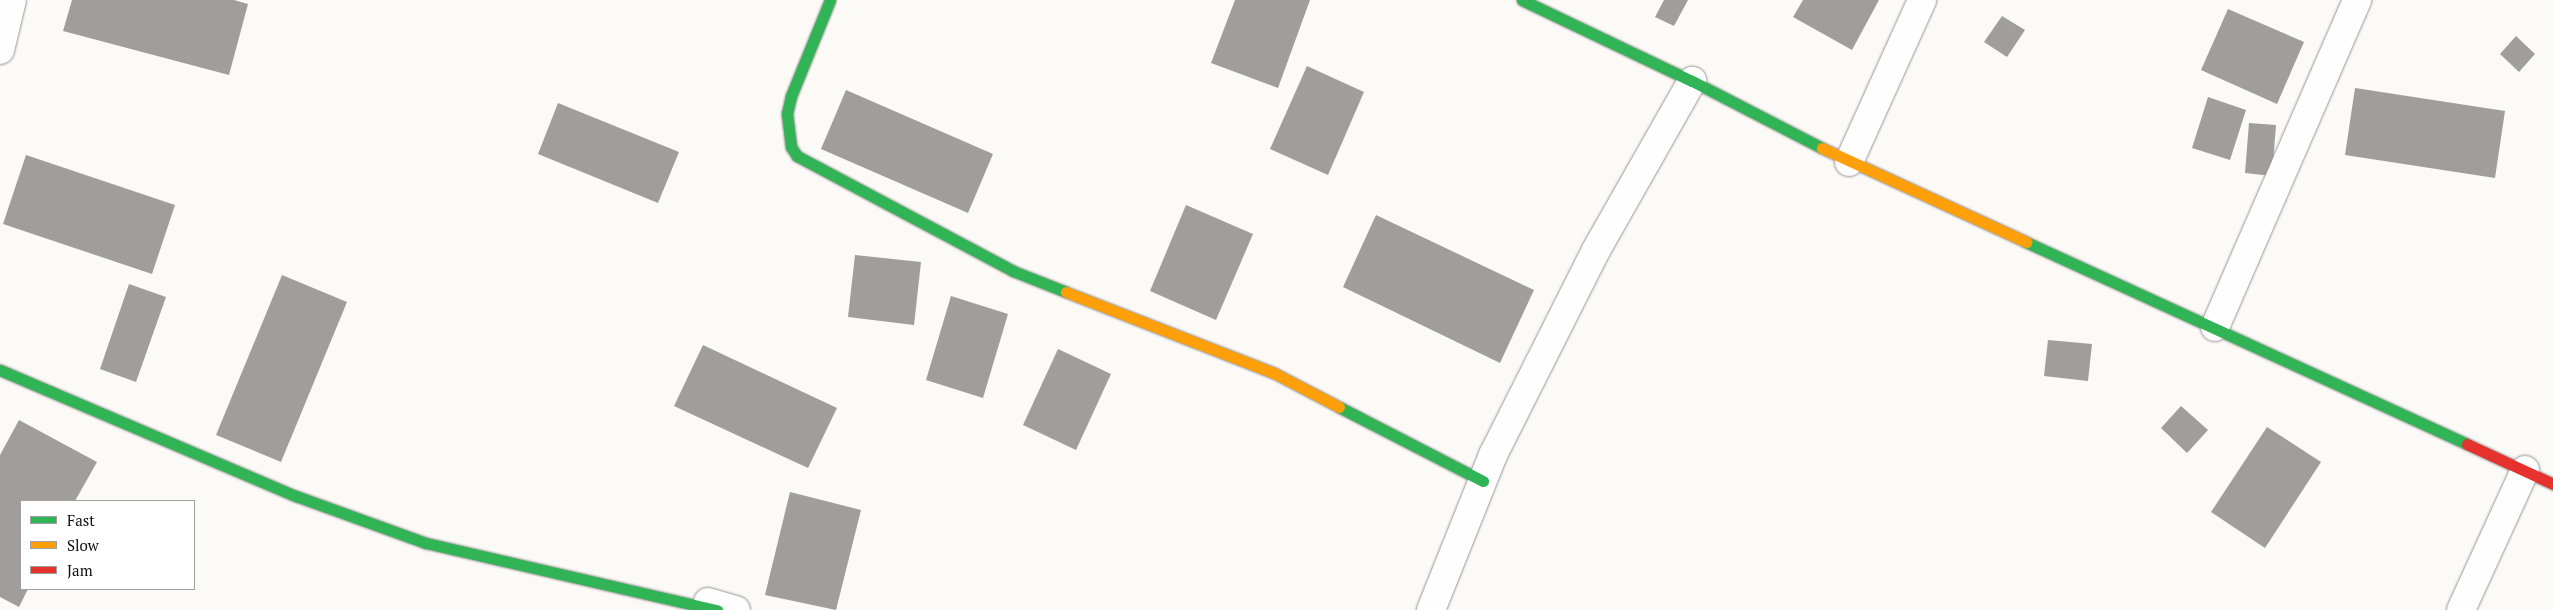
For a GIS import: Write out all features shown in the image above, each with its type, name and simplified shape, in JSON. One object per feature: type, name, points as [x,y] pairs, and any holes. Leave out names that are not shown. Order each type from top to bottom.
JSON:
[{"type":"street","points":[[0,50],[12,0]]},
{"type":"street","points":[[830,0],[790,96],[787,114],[791,147],[797,156],[1013,271],[1276,374],[1483,481]]},
{"type":"street","points":[[1522,0],[1692,81],[1849,162],[2216,327],[2553,484]]},
{"type":"street","points":[[1849,162],[1922,0]]},
{"type":"street","points":[[2216,327],[2357,0]]},
{"type":"street","points":[[1431,610],[1483,481],[1594,252],[1692,81]]},
{"type":"street","points":[[0,370],[296,496],[426,543],[711,606]]},
{"type":"street","points":[[2461,610],[2525,470]]},
{"type":"street","points":[[612,586],[736,610]]},
{"type":"building","points":[[72,0],[234,0],[248,4],[229,75],[63,31]]},
{"type":"building","points":[[1235,0],[1310,0],[1278,88],[1211,63]]},
{"type":"building","points":[[1664,0],[1688,0],[1674,26],[1655,17]]},
{"type":"building","points":[[1803,0],[1879,0],[1852,50],[1793,17]]},
{"type":"building","points":[[2228,9],[2304,42],[2277,104],[2201,70]]},
{"type":"building","points":[[2002,16],[2025,30],[2007,57],[1984,42]]},
{"type":"building","points":[[2516,36],[2535,54],[2519,72],[2500,54]]},
{"type":"building","points":[[1307,66],[1364,92],[1328,175],[1270,149]]},
{"type":"building","points":[[2355,88],[2505,111],[2495,178],[2345,155]]},
{"type":"building","points":[[846,90],[993,154],[968,213],[821,149]]},
{"type":"building","points":[[2208,97],[2246,110],[2230,160],[2192,148]]},
{"type":"building","points":[[558,103],[679,152],[658,203],[538,154]]},
{"type":"building","points":[[2249,123],[2276,125],[2272,176],[2245,173]]},
{"type":"building","points":[[26,155],[175,205],[152,274],[3,224]]},
{"type":"building","points":[[1186,205],[1253,234],[1216,320],[1150,291]]},
{"type":"building","points":[[1376,215],[1534,290],[1500,363],[1343,287]]},
{"type":"building","points":[[855,255],[921,262],[914,325],[848,317]]},
{"type":"building","points":[[282,275],[347,302],[281,462],[216,435]]},
{"type":"building","points":[[129,284],[166,297],[136,382],[100,369]]},
{"type":"building","points":[[951,296],[1008,314],[983,398],[926,380]]},
{"type":"building","points":[[2048,340],[2092,344],[2088,381],[2044,376]]},
{"type":"building","points":[[703,345],[837,408],[808,468],[674,406]]},
{"type":"building","points":[[1058,349],[1111,374],[1076,450],[1023,425]]},
{"type":"building","points":[[2181,406],[2208,430],[2187,453],[2161,428]]},
{"type":"building","points":[[19,420],[97,462],[76,500],[20,500],[20,590],[28,590],[19,607],[0,597],[0,455]]},
{"type":"building","points":[[2267,427],[2321,462],[2265,548],[2211,512]]},
{"type":"building","points":[[790,492],[861,510],[836,610],[765,595]]},
{"type":"traffic: fast","points":[[830,0],[791,96],[787,114],[791,147],[797,156],[1013,271],[1066,292]]},
{"type":"traffic: fast","points":[[1522,0],[1692,81],[1822,148]]},
{"type":"traffic: fast","points":[[2026,242],[2467,444]]},
{"type":"traffic: fast","points":[[0,370],[296,496],[426,543],[717,610]]},
{"type":"traffic: fast","points":[[1339,407],[1483,481]]},
{"type":"traffic: slow","points":[[1822,148],[2026,242]]},
{"type":"traffic: slow","points":[[1066,292],[1276,374],[1339,407]]},
{"type":"traffic: jam","points":[[2467,444],[2553,484]]}]
